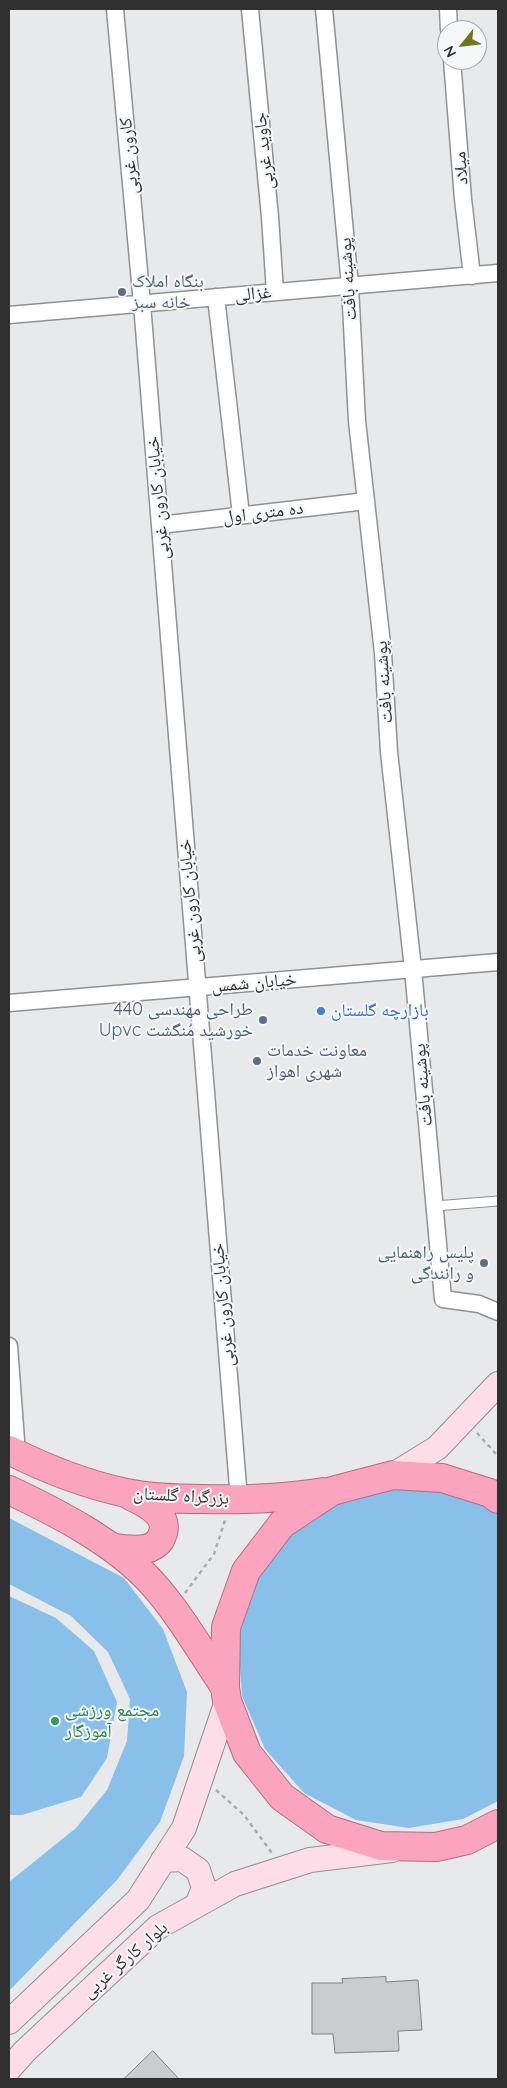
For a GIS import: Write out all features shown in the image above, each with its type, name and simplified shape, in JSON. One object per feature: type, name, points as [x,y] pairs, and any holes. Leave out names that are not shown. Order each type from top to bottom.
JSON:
[{"type":"highway","name":"بزرگراه گلستان","points":[[13,1452],[52,1471],[126,1493],[171,1498],[235,1499],[288,1498],[332,1491]]},
{"type":"highway","points":[[226,1694],[226,1627],[246,1571],[282,1524],[332,1491],[393,1475],[442,1478],[490,1493],[498,1499]]},
{"type":"highway","points":[[9,1490],[35,1502],[114,1548],[152,1583],[172,1610],[226,1694],[247,1753],[282,1797],[327,1829],[380,1846],[436,1847],[466,1840],[498,1839]]},
{"type":"highway","points":[[114,1548],[147,1549],[158,1542],[164,1533],[163,1521],[157,1512],[148,1504],[126,1493]]},
{"type":"highway","points":[[466,1840],[498,1824]]},
{"type":"main road","points":[[393,1475],[437,1448],[498,1384]]},
{"type":"main road","name":"بلوار کارگر غربی","points":[[9,2022],[138,1900],[184,1828],[226,1694]]},
{"type":"main road","name":"بلوار کارگر غربی","points":[[9,2069],[25,2051],[158,1927],[235,1884],[310,1860],[436,1847]]},
{"type":"main road","points":[[163,1860],[182,1859],[198,1870],[204,1888],[197,1905]]},
{"type":"street","name":"کارون غربی","points":[[115,9],[142,304]]},
{"type":"street","name":"جاوید غربی","points":[[250,9],[270,217],[275,292]]},
{"type":"street","name":"پوشینه بافت","points":[[324,9],[350,286],[357,421],[383,653],[390,752],[413,969],[444,1299],[479,1304],[498,1312]]},
{"type":"street","name":"میلاد","points":[[453,70],[463,200],[472,276]]},
{"type":"street","name":"غزالی","points":[[9,315],[498,273]]},
{"type":"street","points":[[216,298],[241,515]]},
{"type":"street","name":"خیابان کارون غربی","points":[[142,304],[197,987],[235,1499]]},
{"type":"street","name":"ده متری اول","points":[[160,524],[366,501]]},
{"type":"street","name":"خیابان شمس","points":[[9,1003],[498,962]]},
{"type":"street","points":[[9,1346],[13,1452]]},
{"type":"lane","points":[[434,1206],[498,1201]]},
{"type":"path","points":[[464,1419],[498,1456]]},
{"type":"path","points":[[172,1610],[214,1554],[235,1499]]},
{"type":"path","points":[[201,1776],[244,1815],[283,1869]]},
{"type":"shaded area","points":[[392,1487],[450,1491],[498,1513],[498,1801],[463,1819],[409,1828],[356,1820],[304,1793],[265,1749],[242,1696],[238,1638],[254,1582],[288,1535],[336,1502]]},
{"type":"shaded area","points":[[9,1518],[124,1578],[163,1629],[187,1692],[184,1756],[160,1822],[117,1880],[9,1991],[9,1882],[76,1828],[107,1790],[127,1741],[130,1699],[108,1652],[71,1616],[9,1584]]},
{"type":"shaded area","name":"مجتمع ورزشی آموزگار","points":[[9,1596],[56,1618],[94,1651],[117,1702],[107,1758],[81,1797],[22,1815],[9,1815]]},
{"type":"building","points":[[386,1977],[386,1982],[418,1980],[422,2030],[398,2031],[399,2051],[335,2053],[333,2034],[312,2034],[312,1983],[343,1983],[342,1979]]},
{"type":"building","points":[[153,2051],[179,2079],[124,2079]]},
{"type":"place","name":"بنگاه املاک خانه سبز","points":[[122,292]]},
{"type":"place","name":"بازارچه گلستان","points":[[321,1011]]},
{"type":"place","name":"طراحی مهندسی 440 Upvc خورشید مُنگشت","points":[[263,1020]]},
{"type":"place","name":"معاونت خدمات شهری اهواز","points":[[257,1061]]},
{"type":"place","name":"پلیس راهنمایی و رانندگی","points":[[484,1263]]},
{"type":"place","name":"مجتمع ورزشی آموزگار","points":[[55,1721]]}]
